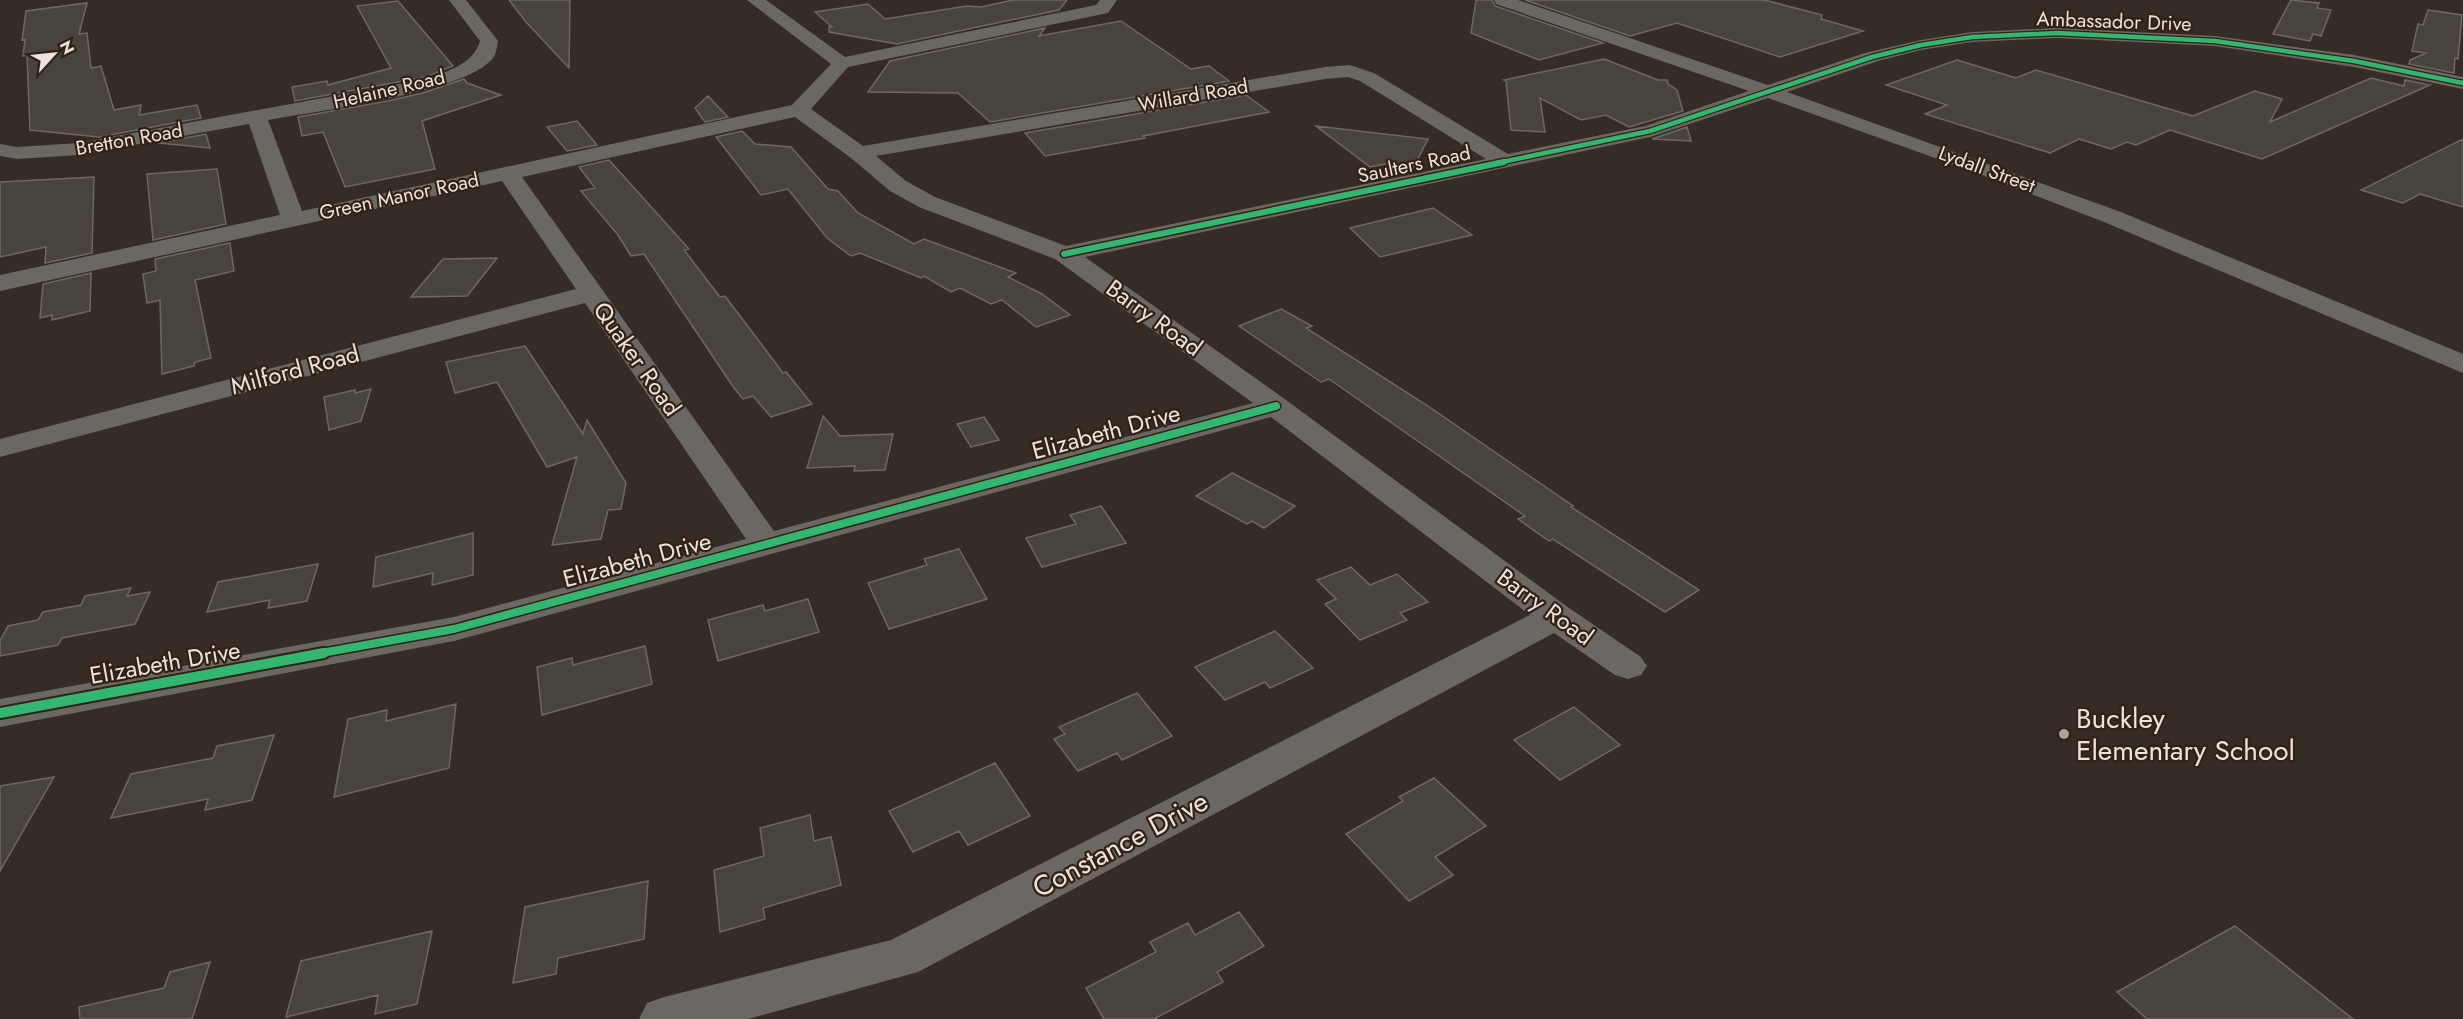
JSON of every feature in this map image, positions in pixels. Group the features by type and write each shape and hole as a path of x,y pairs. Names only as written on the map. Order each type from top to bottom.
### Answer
{"street":[{"name":"Helaine Road","path":"257,117 431,84 465,70 485,56 489,41 457,0"},
{"path":"754,0 842,63"},
{"path":"799,110 842,63 1102,9 1109,0"},
{"name":"Lydall Street","path":"1502,0 2064,198 2224,262 2463,364"},
{"name":"Ambassador Drive","path":"1767,92 1872,57 1921,45 1972,38 2041,33 2121,35 2226,43 2354,61 2463,84"},
{"name":"Willard Road","path":"859,153 1325,73 1350,71 1367,77 1506,162"},
{"name":"Saulters Road","path":"1064,254 1650,130 1767,92"},
{"name":"Barry Road","path":"799,110 859,153 898,186 927,202 1064,254 1276,406 1556,617 1628,666"},
{"name":"Green Manor Road","path":"0,283 799,110"},
{"name":"Bretton Road","path":"0,150 17,153 79,149 257,117"},
{"path":"257,117 294,218"},
{"name":"Quaker Road","path":"508,173 766,545"},
{"name":"Milford Road","path":"0,448 591,292"},
{"name":"Elizabeth Drive","path":"0,713 454,629 1276,406"},
{"name":"Constance Drive","path":"664,1019 901,958 1556,617"}],"building":[{"path":"509,0 570,0 569,68 526,22"},
{"path":"1013,0 1067,0 1059,10 897,44 829,32 829,27 832,27 815,12 868,4 885,19 967,6 981,7"},
{"path":"1476,0 1492,0 1495,6 1603,43 1539,60 1471,33"},
{"path":"1525,0 1764,0 1822,15 1821,19 1863,31 1780,57 1677,23 1630,36"},
{"path":"2291,0 2319,3 2317,8 2331,10 2321,36 2313,34 2310,41 2273,34"},
{"path":"398,1 453,66 425,77 295,101 292,87 327,81 328,85 391,68 357,6"},
{"path":"87,3 79,34 87,33 91,68 101,66 114,110 141,105 139,115 197,105 201,118 99,137 30,130 27,55 23,56 25,39 22,40 26,11"},
{"path":"2428,10 2462,15 2458,59 2455,58 2454,73 2409,64 2410,60 2426,53 2412,51 2418,24 2423,25"},
{"path":"1121,21 1191,69 1209,66 1229,81 990,122 958,93 868,92 890,61 1045,28 1039,36"},
{"path":"1604,59 1658,80 1667,80 1668,84 1677,90 1683,111 1629,127 1606,115 1581,120 1540,98 1545,132 1511,130 1506,81 1504,80"},
{"path":"1957,60 2016,78 2036,70 2193,116 2255,91 2282,99 2270,122 2371,78 2404,86 2405,80 2430,85 2262,159 2170,130 2136,145 2127,142 2111,149 2079,139 2050,153 1925,114 1947,105 1886,85"},
{"path":"464,79 467,83 501,95 422,121 435,169 345,187 323,132 302,136 298,117 423,93"},
{"path":"1246,95 1269,112 1045,156 1025,133"},
{"path":"708,96 728,117 705,122 695,108"},
{"path":"577,121 597,145 567,151 547,127"},
{"path":"1316,126 1428,139 1411,172 1406,173 1391,163 1370,167"},
{"path":"1687,127 1691,141 1652,139"},
{"path":"742,131 755,144 791,147 828,189 838,191 858,213 914,244 924,239 1016,273 1008,277 1042,294 1070,315 1036,327 1002,300 991,304 960,288 951,292 924,276 921,278 860,253 851,256 827,238 788,189 761,195 716,137"},
{"path":"206,134 210,148 158,143"},
{"path":"2463,139 2463,207 2420,194 2403,203 2361,190"},
{"path":"609,160 689,249 684,250 720,297 725,296 783,373 786,372 812,404 771,417 753,396 743,399 644,254 631,256 618,235 581,191 595,188 579,167"},
{"path":"217,169 226,224 153,240 147,174"},
{"path":"94,177 92,253 45,263 46,247 0,257 0,182"},
{"path":"1433,208 1472,235 1380,257 1350,228"},
{"path":"230,243 234,271 195,280 211,358 195,362 194,366 162,374 160,300 147,303 143,274 156,271 155,259"},
{"path":"497,258 467,296 411,297 443,259"},
{"path":"91,273 90,311 52,320 52,315 40,318 43,284"},
{"path":"1281,309 1312,326 1306,328 1428,406 1573,506 1571,507 1699,590 1665,612 1553,539 1549,541 1518,519 1525,516 1329,379 1321,382 1239,326"},
{"path":"525,346 583,434 587,420 626,483 621,509 608,510 601,539 552,545 577,457 547,467 497,382 455,393 446,362"},
{"path":"371,389 361,421 329,430 324,397"},
{"path":"823,416 840,436 893,434 885,470 854,471 855,466 807,468"},
{"path":"984,417 999,440 971,447 957,424"},
{"path":"1232,473 1295,506 1264,528 1252,521 1247,524 1196,496"},
{"path":"1101,506 1126,543 1042,567 1026,538 1076,524 1070,515"},
{"path":"473,533 473,575 432,585 433,573 373,587 376,557"},
{"path":"959,549 987,599 889,629 868,583 927,565 924,559"},
{"path":"318,564 307,601 268,608 270,600 207,612 218,582"},
{"path":"1351,567 1370,585 1397,574 1428,602 1400,613 1407,620 1360,640 1325,604 1336,599 1317,580"},
{"path":"131,588 127,596 150,592 135,624 62,638 58,645 0,656 0,641 8,626 38,620 43,612 81,605 85,596"},
{"path":"808,599 819,632 718,661 708,620 763,605 765,611"},
{"path":"1275,631 1313,668 1270,688 1265,682 1225,700 1195,667"},
{"path":"645,646 652,684 542,715 537,667 572,658 573,665"},
{"path":"1137,693 1172,736 1122,760 1117,753 1078,771 1054,739 1065,734 1059,727"},
{"path":"456,704 449,768 334,797 348,719 387,710 386,721"},
{"path":"1574,707 1620,745 1560,780 1514,740"},
{"path":"274,735 252,800 205,810 208,799 111,818 131,774 213,758 217,746"},
{"path":"995,763 1030,816 968,845 959,831 913,852 889,811"},
{"path":"54,777 0,871 0,786"},
{"path":"1434,778 1486,826 1435,857 1453,875 1409,901 1346,834 1403,801 1399,797"},
{"path":"810,815 814,841 831,837 841,885 763,908 765,919 720,932 714,870 764,856 760,828"},
{"path":"648,881 644,939 558,958 556,974 513,983 525,907"},
{"path":"1239,912 1264,946 1217,972 1223,982 1154,1019 1104,1019 1086,988 1156,952 1150,942 1188,923 1195,935"},
{"path":"2235,926 2353,1019 2147,1019 2117,992"},
{"path":"432,931 417,1004 375,1014 378,995 286,1017 301,961"},
{"path":"210,962 192,1019 80,1019 79,1007 164,988 170,972"}],"cycle path":[{"path":"1064,254 1650,131 1872,57 1921,45 1972,37 2057,33 2215,41 2354,61 2463,83"},
{"path":"0,713 454,629 1276,406"}],"place":[{"name":"Buckley Elementary School","path":"2064,734"}]}
